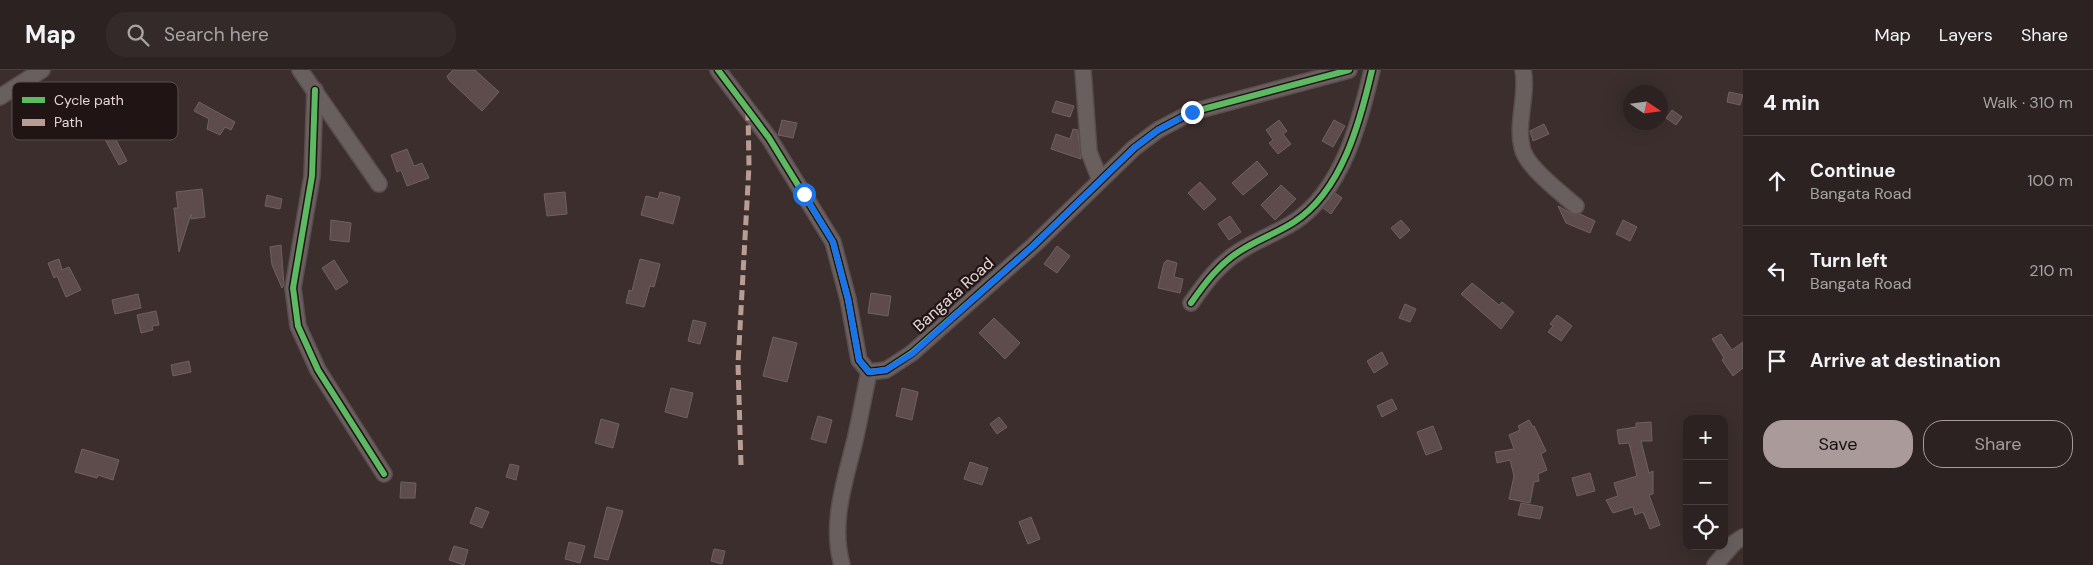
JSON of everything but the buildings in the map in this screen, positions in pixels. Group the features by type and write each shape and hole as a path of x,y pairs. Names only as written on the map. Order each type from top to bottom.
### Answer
{"street":[{"path":"23,82 42,70"},
{"path":"300,70 378,184"},
{"path":"718,70 769,138 833,242 848,299 859,360 869,372 840,499 837,525 838,552 842,565"},
{"path":"1083,70 1089,152 1091,162 1100,180"},
{"name":"Bangata Road","path":"869,372 886,370 912,354 1033,246 1134,148 1158,130 1192,112 1349,70"},
{"path":"1191,303 1217,269 1241,250 1295,221 1323,192 1349,150 1372,70"},
{"path":"1523,70 1525,82 1522,148 1528,162 1576,206"},
{"path":"0,97 12,89"},
{"path":"315,90 312,176 293,288 298,326 318,370 384,474"},
{"path":"1714,565 1734,543 1743,537"}],"marked path":[{"path":"741,465 738,364 749,166 748,111"}],"cycle path":[{"path":"718,70 769,138 833,242 848,299 859,360 869,372 886,370 912,353 1033,246 1134,148 1158,130 1192,112 1349,70"},
{"path":"1191,303 1207,281 1232,256 1294,222 1311,209 1325,192 1337,174 1355,133 1372,70"},
{"path":"315,90 312,176 293,288 298,326 318,370 384,474"}],"route":[{"path":"804,194 833,242 848,299 859,360 869,372 877,372 886,370 912,354 1033,246 1134,148 1158,130 1192,112"}]}
